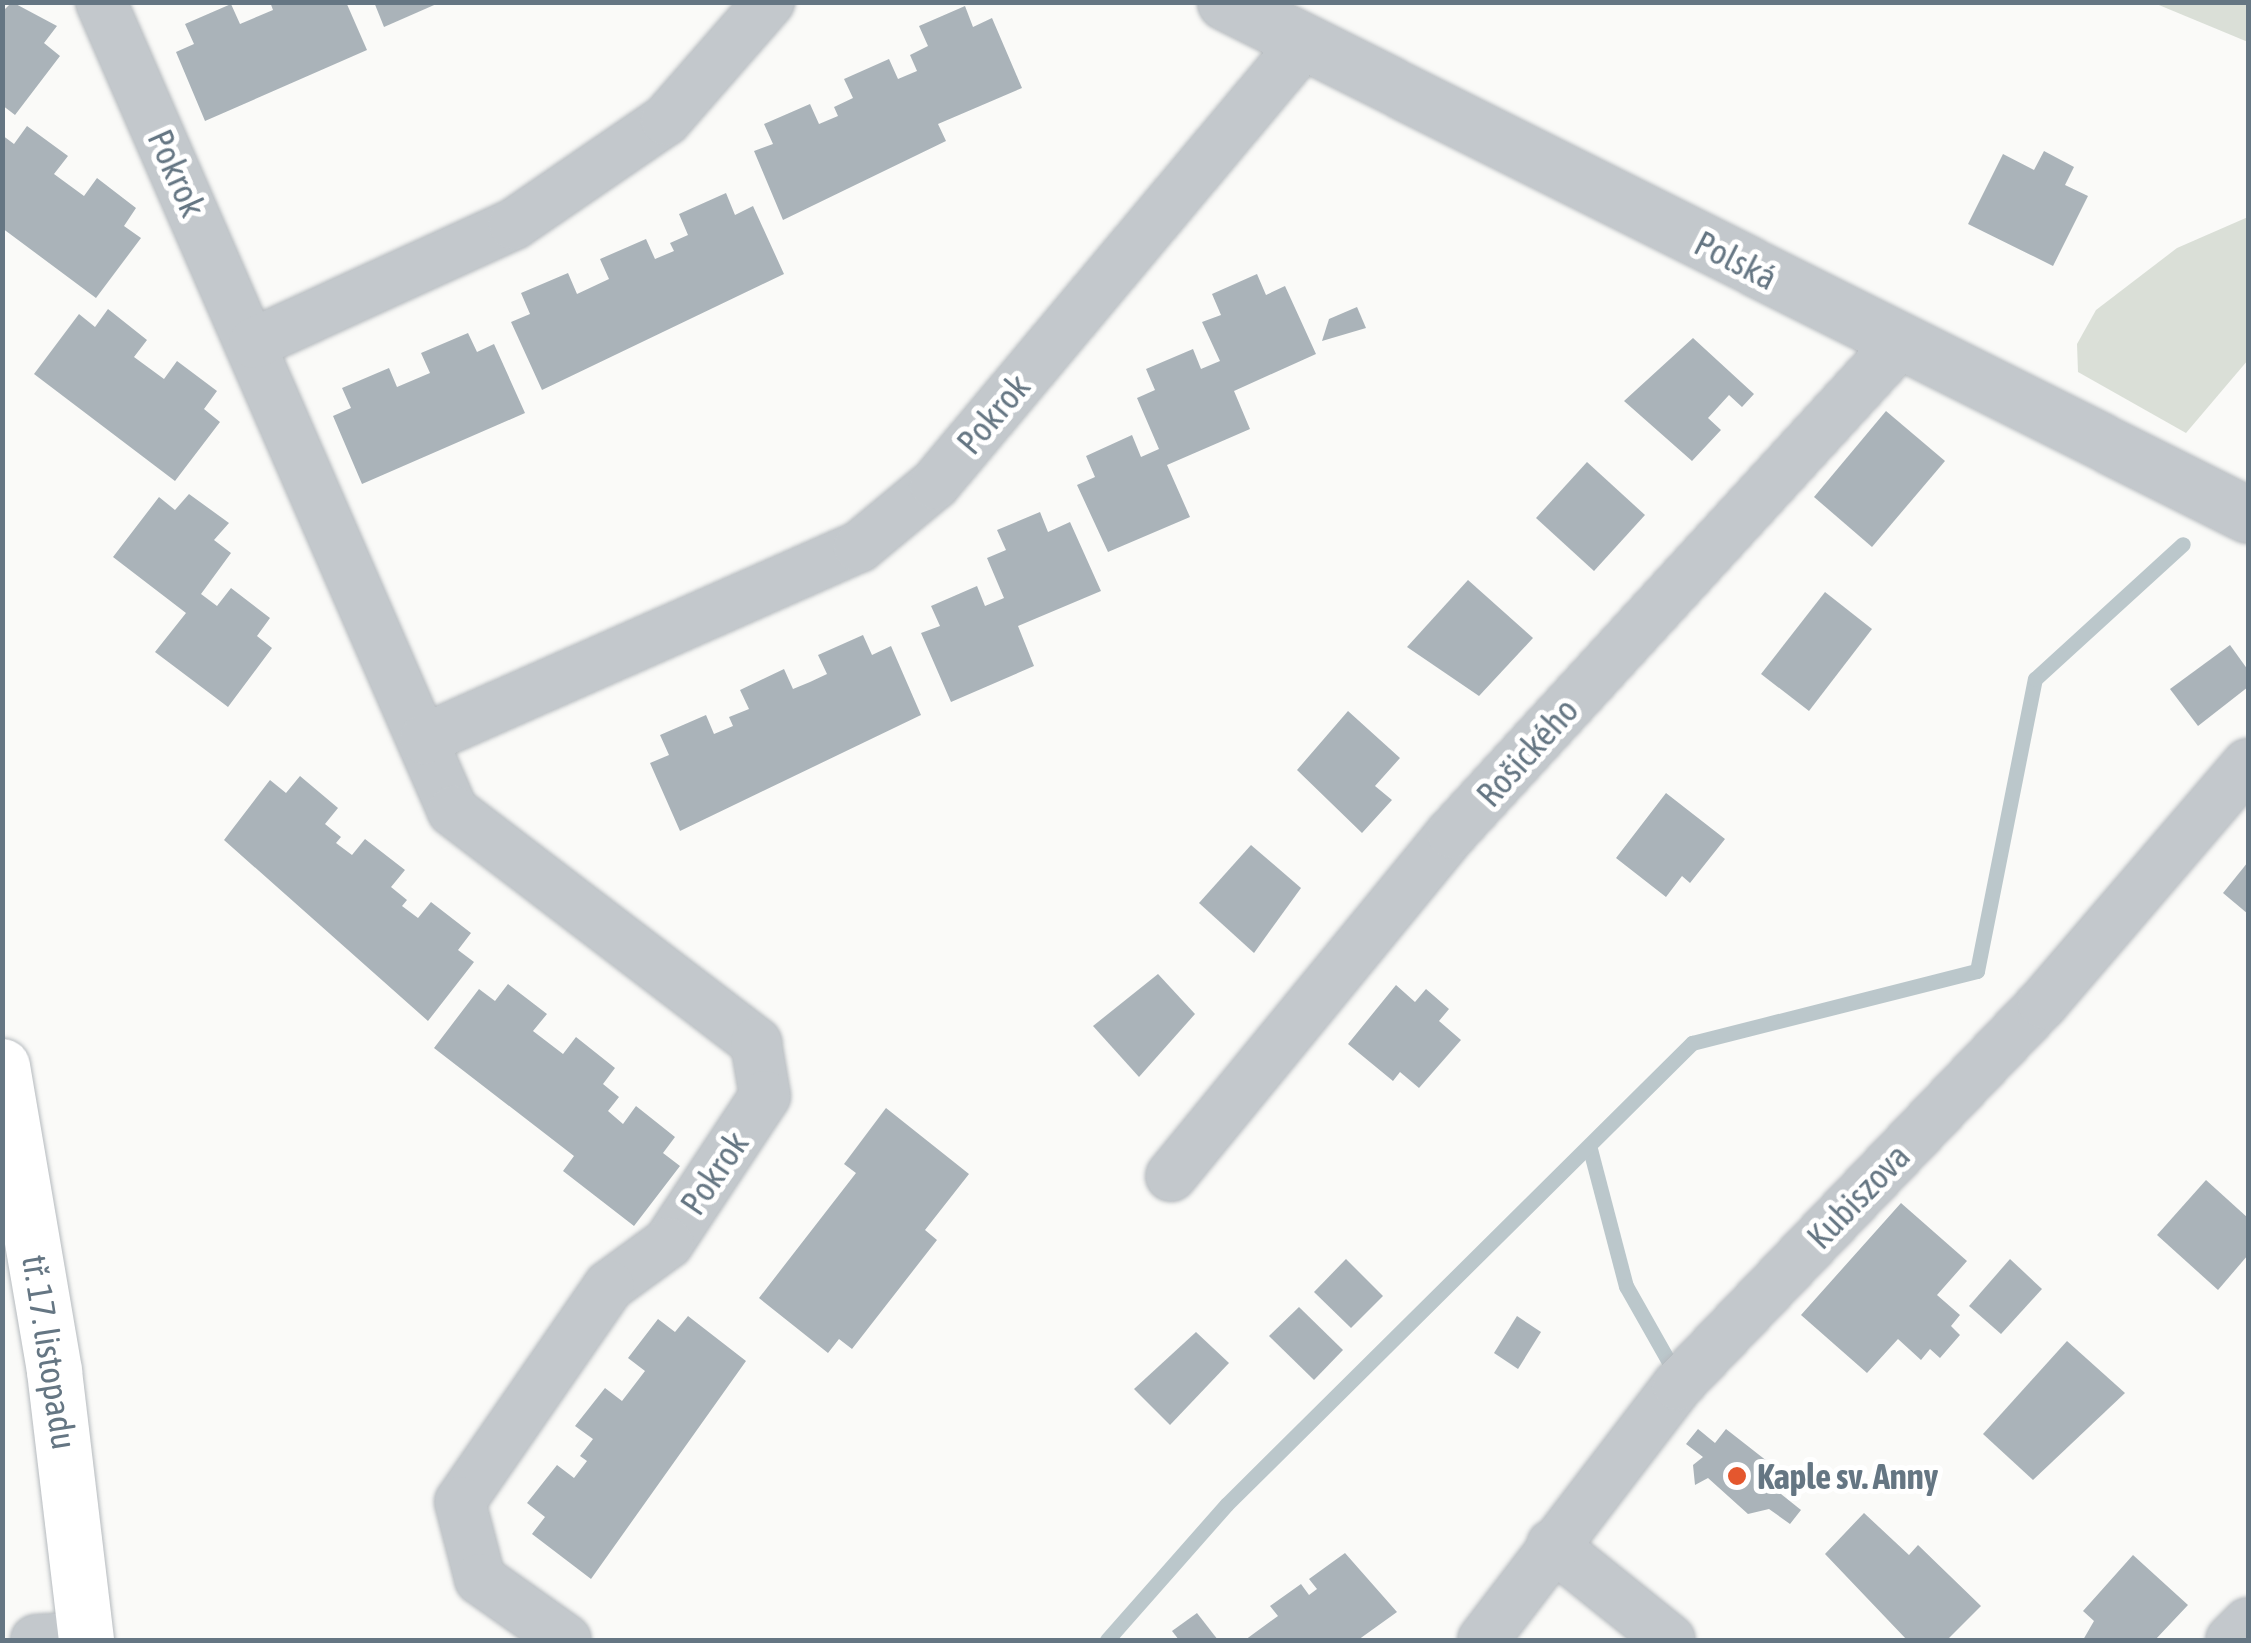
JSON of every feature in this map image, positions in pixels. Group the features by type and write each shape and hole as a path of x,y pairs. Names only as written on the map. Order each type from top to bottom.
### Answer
{"main road":[{"name":"tř. 17. listopadu","path":"2,1066 54,1371 60,1640"}],"street":[{"name":"Pokrok","path":"101,2 254,343 453,811 756,1043 765,1096 668,1243 609,1286 460,1502 480,1580 566,1640"},
{"path":"254,343 514,224 666,120 769,2"},
{"name":"Polská","path":"1224,2 2248,515"},
{"name":"Pokrok","path":"425,739 859,548 935,484 1304,43"},
{"name":"Rošického","path":"1171,1176 1452,834 1900,343"},
{"name":"Kubiszova","path":"1483,1640 1552,1545 1678,1386 2043,1004 2248,764"},
{"path":"1552,1545 1670,1640"},
{"path":"2231,1640 2248,1623"},
{"path":"2,1639 60,1640"}],"shaded area":[{"path":"2154,3 2248,3 2248,42"},
{"path":"2248,217 2248,360 2186,433 2078,372 2077,344 2096,310 2177,248"}],"building":[{"path":"12,2 57,26 44,43 60,56 15,115 2,105 2,12"},
{"path":"270,2 346,2 367,50 205,121 176,52 194,44 185,24 231,4 240,24 273,10"},
{"path":"374,2 441,2 384,27"},
{"path":"965,6 973,27 992,18 1022,88 938,124 946,141 783,220 754,151 773,144 764,124 810,104 819,124 838,116 834,107 853,98 844,79 889,59 898,79 917,71 910,55 928,46 919,26"},
{"path":"27,126 68,156 54,174 84,196 97,178 136,208 124,226 141,238 96,298 2,228 2,135 14,144"},
{"path":"2044,151 2074,167 2065,185 2088,196 2053,266 1968,224 2003,154 2034,170"},
{"path":"726,193 735,215 753,206 784,274 542,390 511,322 530,314 521,293 568,273 577,294 609,279 600,259 646,239 655,259 674,251 670,243 688,235 679,214"},
{"path":"1257,274 1266,295 1285,286 1316,354 1234,391 1250,429 1167,465 1190,517 1108,552 1077,485 1095,477 1086,456 1132,435 1141,457 1159,449 1137,398 1155,390 1146,369 1193,349 1201,369 1220,361 1202,322 1221,315 1212,294"},
{"path":"1357,307 1366,328 1322,341 1329,319"},
{"path":"108,309 147,340 134,357 164,379 177,361 217,391 204,409 220,422 175,481 34,374 79,314 95,327"},
{"path":"468,333 477,352 494,344 525,413 362,484 333,416 351,408 342,388 389,368 397,387 430,373 421,353"},
{"path":"1693,338 1754,394 1742,407 1729,395 1708,418 1721,430 1692,461 1624,401"},
{"path":"1886,411 1945,461 1872,547 1814,497"},
{"path":"1587,462 1645,515 1594,571 1536,518"},
{"path":"189,494 229,523 214,540 231,553 201,594 217,606 231,588 270,618 257,636 272,648 228,707 155,652 186,613 113,557 159,497 175,510"},
{"path":"1040,512 1048,532 1070,522 1101,591 1018,626 1034,666 951,702 921,633 940,626 931,606 977,586 985,606 1004,598 987,558 1006,550 997,530"},
{"path":"1468,580 1533,638 1479,696 1407,647"},
{"path":"1825,592 1872,629 1809,711 1761,674"},
{"path":"863,635 872,655 891,646 921,715 680,831 650,763 669,755 660,735 706,715 714,734 733,726 729,717 749,709 740,690 784,669 793,689 810,682 827,674 818,655"},
{"path":"2230,645 2248,670 2248,687 2198,726 2170,689"},
{"path":"1348,711 1400,758 1375,786 1392,800 1362,833 1297,770"},
{"path":"300,776 338,808 325,824 341,837 336,843 352,855 365,839 405,870 391,887 407,900 402,906 418,918 431,902 471,933 458,950 474,962 428,1021 224,840 270,780 286,793"},
{"path":"1666,793 1725,839 1690,883 1682,876 1666,897 1616,858"},
{"path":"1251,845 1301,888 1254,953 1199,903"},
{"path":"2248,862 2248,914 2223,893"},
{"path":"1158,974 1195,1014 1139,1077 1093,1026"},
{"path":"508,984 547,1014 533,1031 563,1054 576,1037 615,1068 603,1084 619,1097 608,1111 623,1124 636,1106 675,1137 663,1153 680,1166 634,1226 563,1171 574,1156 434,1048 479,989 495,1001"},
{"path":"1396,985 1415,1002 1426,989 1449,1009 1439,1021 1461,1040 1419,1088 1400,1072 1393,1081 1348,1044"},
{"path":"886,1108 969,1174 925,1230 937,1240 852,1349 839,1339 828,1353 759,1298 856,1173 844,1164"},
{"path":"2206,1180 2248,1218 2248,1255 2218,1290 2157,1235"},
{"path":"1901,1203 1967,1261 1937,1295 1960,1315 1951,1326 1960,1335 1940,1358 1930,1349 1921,1360 1898,1339 1867,1373 1801,1315"},
{"path":"1346,1259 1383,1296 1351,1328 1314,1292"},
{"path":"2010,1259 2042,1289 2001,1334 1969,1306"},
{"path":"1299,1307 1343,1350 1314,1380 1269,1336"},
{"path":"688,1316 746,1361 591,1579 532,1534 545,1517 527,1503 557,1465 574,1478 587,1461 580,1456 593,1439 575,1426 605,1388 622,1401 645,1371 628,1358 658,1319 675,1332"},
{"path":"1517,1316 1541,1332 1518,1369 1494,1353"},
{"path":"1196,1332 1229,1363 1170,1425 1134,1389"},
{"path":"2067,1341 2125,1393 2033,1480 1983,1434"},
{"name":"Kaple sv. Anny","path":"1698,1429 1715,1443 1726,1429 1781,1472 1781,1494 1801,1510 1790,1524 1769,1509 1748,1514 1708,1478 1695,1485 1693,1465 1703,1457 1686,1444"},
{"path":"1864,1513 1909,1555 1918,1545 1981,1606 1947,1640 1907,1640 1825,1554"},
{"path":"1345,1553 1397,1612 1358,1640 1245,1640 1278,1616 1270,1606 1301,1584 1309,1595 1317,1589 1309,1579"},
{"path":"2133,1555 2188,1605 2155,1640 2083,1640 2094,1621 2083,1611"},
{"path":"1197,1613 1218,1640 1179,1640 1172,1631"}],"waterway":[{"path":"1107,1640 1227,1504 1692,1043 1977,971 2035,679 2183,544"},
{"path":"1590,1149 1626,1286 1677,1376"}],"place":[{"name":"Kaple sv. Anny","path":"1737,1476"}]}
